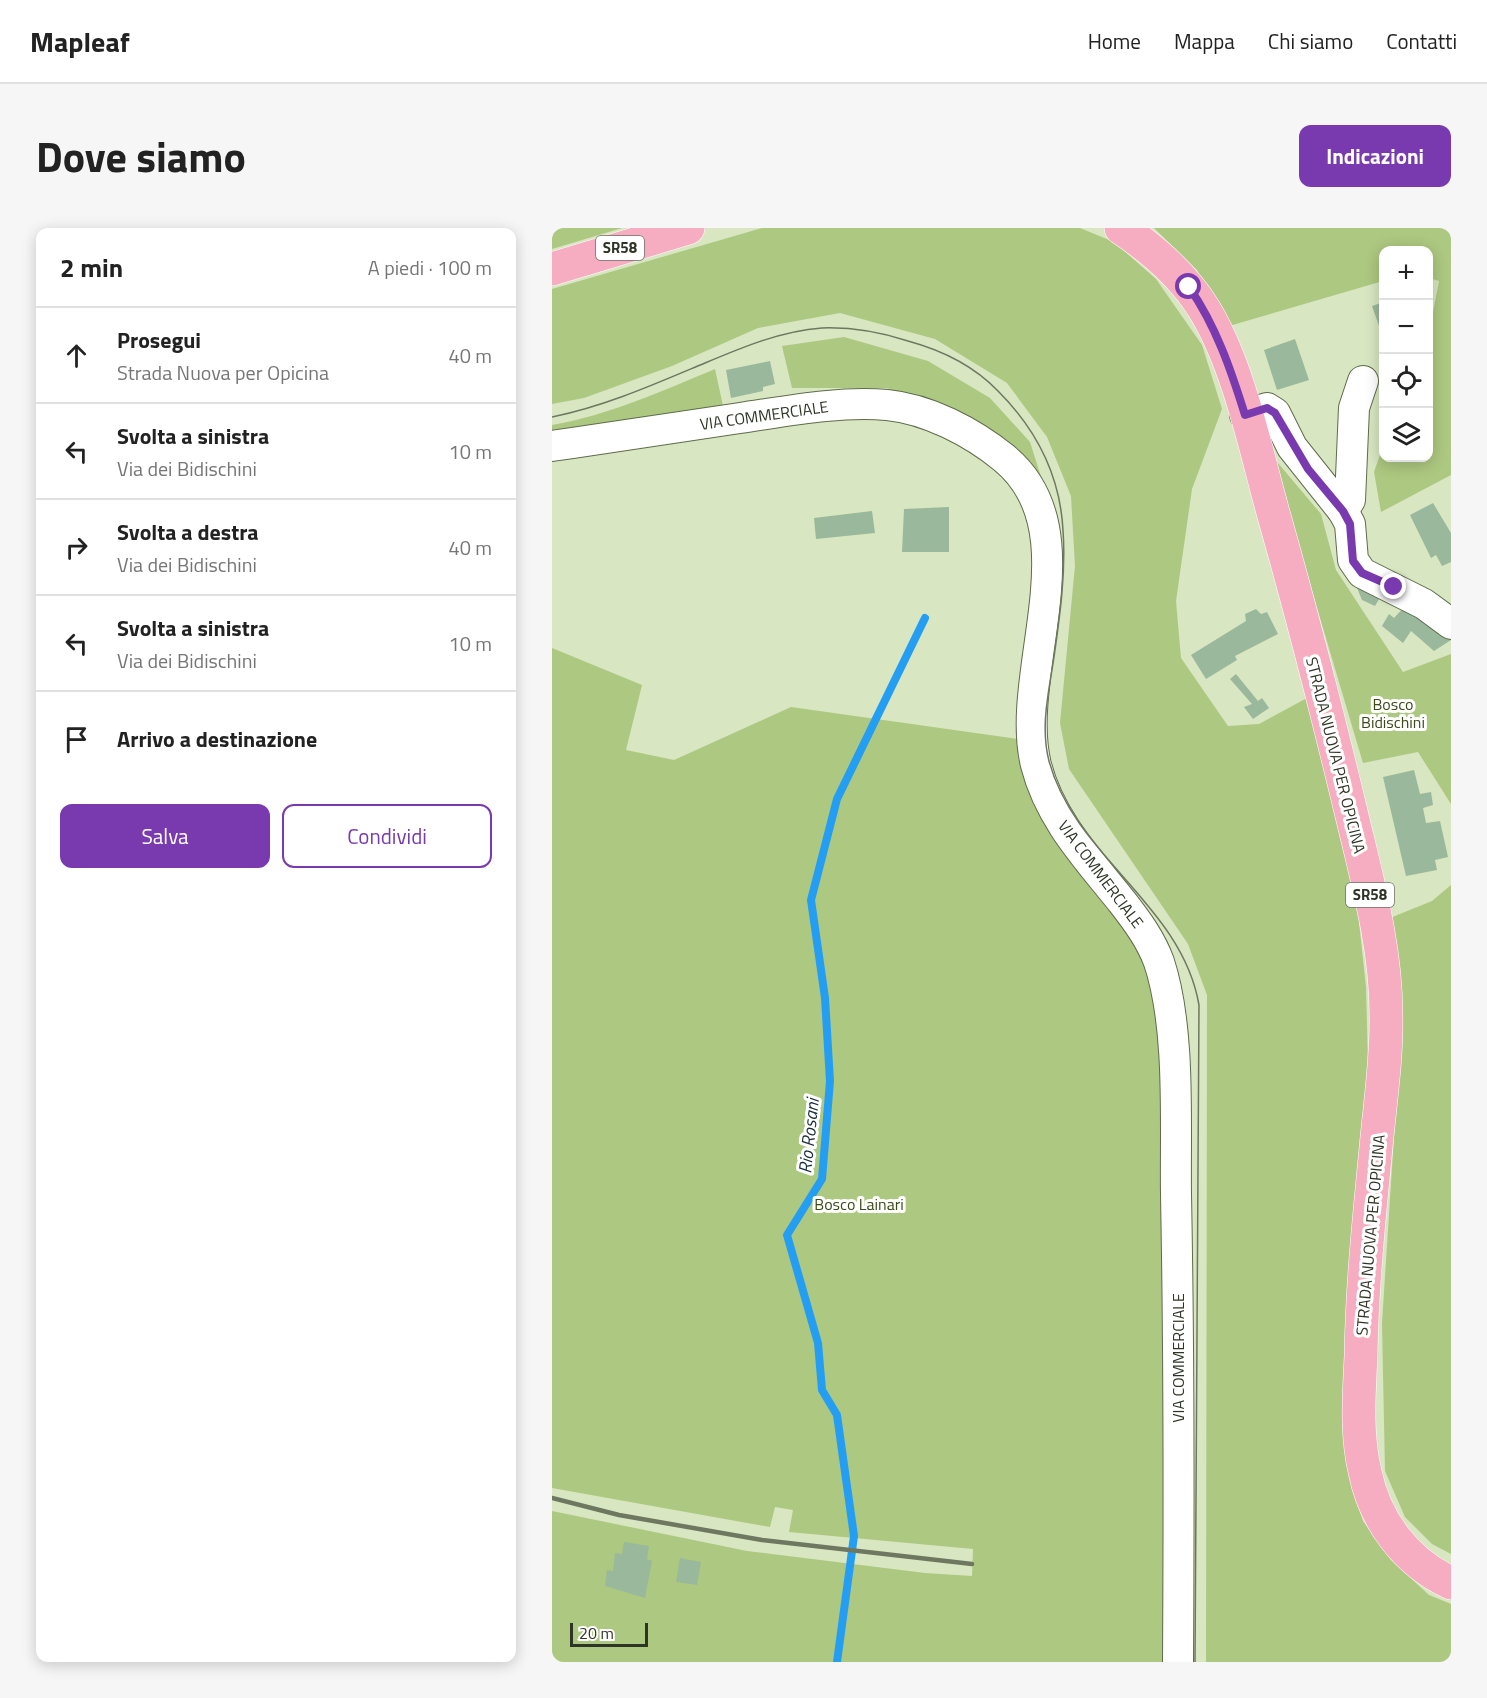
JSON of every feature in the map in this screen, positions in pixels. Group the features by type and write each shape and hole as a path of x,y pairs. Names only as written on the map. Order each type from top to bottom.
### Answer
{"main road":[{"name":"SR58","path":"552,269 688,228"},
{"name":"STRADA NUOVA PER OPICINA","path":"1121,228 1168,264 1205,311 1233,376 1323,697 1365,872 1383,962 1386,1010 1386,1056 1361,1326 1359,1421 1362,1459 1374,1504 1387,1528 1404,1550 1423,1568 1451,1583"}],"street":[{"path":"1343,511 1350,500 1354,408 1363,381"},
{"name":"VIA COMMERCIALE","path":"552,446 819,406 888,405 928,415 969,434 1007,460 1028,485 1044,531 1047,561 1032,734 1036,764 1048,799 1063,827 1143,929 1153,950 1166,993 1172,1037 1178,1298 1178,1662"},
{"path":"1245,415 1267,408 1275,413 1298,454 1343,511 1350,524 1353,561 1362,573 1424,604 1451,624"}],"green space":[{"path":"552,228 622,228 552,249"},
{"path":"762,228 1080,228 1114,242 1156,279 1202,345 1222,409 1192,489 1176,601 1181,658 1228,726 1259,724 1307,698 1357,904 1366,987 1368,1065 1349,1476 1363,1521 1391,1560 1429,1595 1451,1604 1451,1662 1206,1662 1207,995 1188,944 1069,769 1060,723 1075,566 1071,496 1047,437 1007,383 935,339 840,313 758,328 672,366 584,398 552,404 552,289"},
{"path":"1154,228 1451,228 1451,475 1381,512 1374,472 1379,458 1379,462 1433,462 1433,312 1439,281 1433,279 1433,246 1379,246 1379,282 1229,326 1197,270"},
{"path":"844,337 928,361 990,398 1030,442 1049,502 1024,458 969,420 887,388 792,388 782,346"},
{"path":"715,369 723,406 552,430 552,425 615,409"},
{"name":"Bosco Bidischini","path":"1272,456 1321,514 1336,570 1403,672 1451,654 1451,804 1418,752 1363,763"},
{"name":"Bosco Lainari","path":"552,648 642,685 626,750 674,760 791,707 1026,740 1149,973 1160,1035 1166,1188 1170,1662 552,1662 552,1511 747,1551 925,1573 972,1576 973,1549 789,1532 793,1510 775,1507 770,1527 552,1488"},
{"path":"1451,885 1451,1554 1432,1544 1405,1517 1385,1471 1382,1323 1402,1013 1390,918 1432,901"}],"building":[{"path":"1379,304 1379,326 1372,306"},
{"path":"1295,339 1309,380 1277,390 1264,350"},
{"path":"770,361 775,384 763,387 763,391 731,398 726,370"},
{"path":"1433,503 1451,533 1451,562 1442,566 1436,555 1431,558 1410,515"},
{"path":"949,507 949,552 902,552 904,509"},
{"path":"872,511 875,533 816,539 814,518"},
{"path":"1355,583 1385,589 1375,606 1362,600"},
{"path":"1408,603 1451,635 1451,640 1434,651 1411,631 1403,643 1382,626 1389,614 1394,618"},
{"path":"1256,609 1261,614 1267,612 1278,634 1235,656 1237,660 1206,679 1191,655 1246,621 1245,614"},
{"path":"1236,674 1258,701 1262,698 1269,708 1253,719 1244,707 1252,704 1230,679"},
{"path":"1414,770 1420,794 1431,792 1433,805 1423,808 1426,823 1440,821 1448,857 1435,860 1437,870 1406,876 1383,777"},
{"path":"624,1542 649,1546 647,1559 652,1561 645,1598 605,1586 607,1570 613,1571 615,1553 622,1554"},
{"path":"680,1558 701,1562 697,1585 676,1582"}],"waterway":[{"name":"Rio Rosani","path":"837,1662 854,1536 837,1415 822,1390 818,1343 787,1235 822,1179 830,1081 825,998 811,900 837,799 925,618"}],"tram line":[{"path":"552,417 611,401 777,336 822,328 844,328 876,333 920,345 945,354 968,367 989,382 1012,406 1044,454 1057,490 1064,546 1060,609 1045,722 1049,761 1062,795 1081,826 1151,909 1172,938 1189,970 1199,1005 1195,1662"}],"railway":[{"path":"552,1498 619,1515 762,1540 972,1564"}],"route":[{"path":"1189,287 1205,311 1218,340 1233,376 1245,415 1267,408 1275,413 1292,447 1322,483 1350,524 1353,561 1362,573 1394,587"}]}
